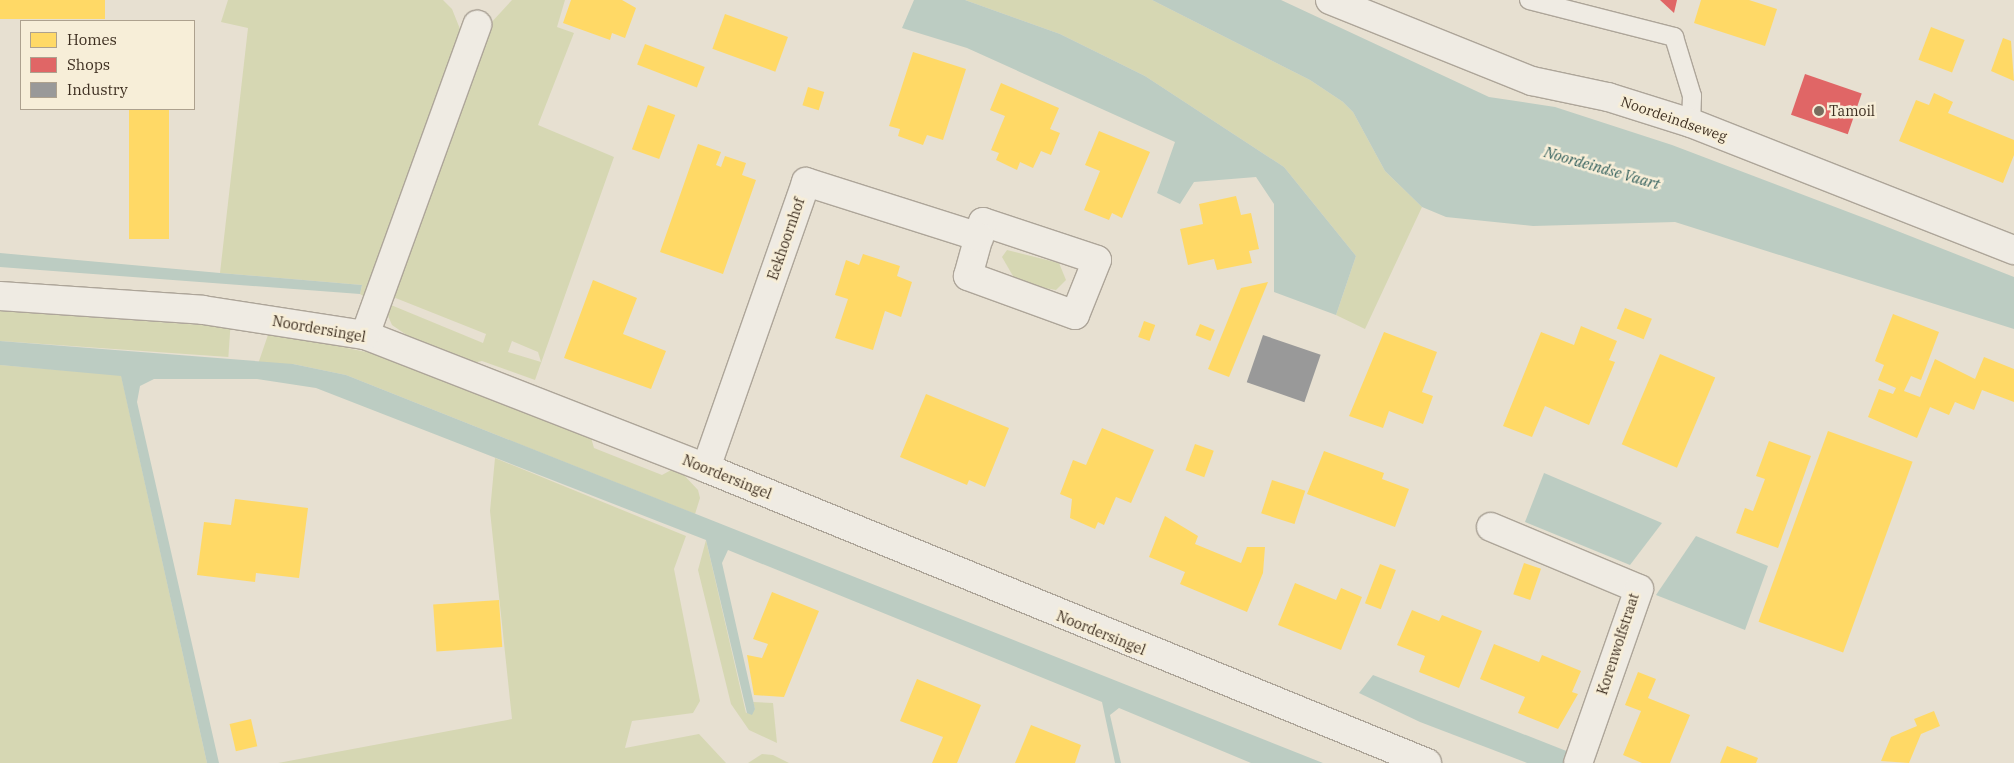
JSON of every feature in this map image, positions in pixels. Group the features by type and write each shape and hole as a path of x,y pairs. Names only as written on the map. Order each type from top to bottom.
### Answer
{"street":[{"name":"Noordeindseweg","path":"1330,0 1532,81 1608,97 1691,123 2014,250"},
{"path":"365,335 477,25"},
{"name":"Eekhoornhof","path":"706,468 806,182 979,237"},
{"path":"984,222 1097,260 1075,315 968,276 979,237 984,222"},
{"name":"Noordersingel","path":"0,296 203,310 365,335 706,468 1044,610 1427,763"},
{"name":"Korenwolfstraat","path":"1491,527 1638,589 1578,763"}],"lane":[{"path":"1528,0 1674,37 1692,96 1691,123"}],"green space":[{"path":"228,0 443,0 452,9 460,29 461,48 365,297 360,294 362,285 220,273 248,28 221,22"},
{"path":"512,0 565,0 557,27 574,33 538,125 614,157 535,380 482,361 472,363 408,336 392,325 385,309 489,25","holes":["393,297 486,334 483,343 391,305","512,341 538,352 541,362 508,352"]},
{"path":"965,0 1152,0 1310,80 1343,102 1353,112 1385,171 1422,207 1365,329 1336,315 1356,256 1284,167 1145,76 1060,34"},
{"path":"1007,250 1059,263 1066,280 1056,290 1017,283 1002,257"},
{"path":"0,311 230,327 228,357 0,341"},
{"path":"269,332 371,353 590,434 594,448 662,475 673,469 681,472 698,490 700,498 695,514 346,375 293,364 258,364"},
{"path":"0,365 121,375 207,763 0,763"},
{"path":"495,458 686,536 674,569 700,701 693,713 632,721 625,748 699,734 726,763 278,763 512,719 490,511"},
{"path":"706,540 746,713 755,709 753,702 773,703 777,743 749,730 731,704 698,570"},
{"path":"762,754 773,755 789,763 748,763"}],"water":[{"path":"914,0 965,0 1060,34 1145,76 1284,167 1356,256 1336,315 1274,292 1274,204 1256,177 1194,182 1180,204 1157,193 1175,142 967,48 902,28"},
{"name":"Noordeindse Vaart","path":"1152,0 1281,0 1489,97 1555,107 1672,145 1872,221 2014,277 2014,329 1675,222 1533,226 1446,217 1422,207 1385,171 1353,112 1343,102 1310,80"},
{"path":"0,253 362,285 360,294 0,267"},
{"path":"0,341 293,364 346,375 1323,763 1251,763 1119,708 1110,715 1121,763 1115,763 1102,702 728,550 722,563 755,709 752,715 747,713 706,540 316,388 257,379 154,379 140,386 137,402 219,763 207,763 121,376 0,365"},
{"path":"1544,473 1662,523 1630,565 1525,522"},
{"path":"1696,536 1768,566 1745,630 1656,595"},
{"path":"1373,675 1574,754 1570,763 1527,763 1420,722 1359,693"}],"building: Homes":[{"path":"0,0 105,0 105,19 0,19"},
{"path":"571,0 622,0 636,8 625,38 612,33 610,40 563,23"},
{"path":"1701,0 1749,0 1777,9 1765,46 1694,23"},
{"path":"725,14 788,37 775,72 712,49"},
{"path":"1931,27 1965,40 1952,73 1918,60"},
{"path":"2003,38 2011,41 2014,81 1991,71"},
{"path":"645,44 705,67 697,87 637,65"},
{"path":"913,52 966,69 943,140 927,135 923,145 898,136 900,129 889,126"},
{"path":"1001,83 1059,108 1050,129 1060,133 1051,155 1041,151 1033,168 1020,162 1017,170 996,160 999,153 991,150 1005,116 990,110"},
{"path":"808,87 824,92 819,110 802,105"},
{"path":"1934,93 1953,102 1948,113 2014,140 2014,155 2003,183 1899,141 1916,100 1929,105"},
{"path":"648,105 675,115 659,159 632,149"},
{"path":"129,110 169,110 169,239 129,239"},
{"path":"1099,131 1150,152 1122,218 1112,213 1109,220 1084,210 1100,171 1085,165"},
{"path":"698,144 721,152 716,165 721,167 725,156 746,163 742,175 756,180 723,274 660,252"},
{"path":"1236,196 1241,215 1251,213 1259,249 1249,251 1252,263 1217,270 1214,259 1188,265 1180,229 1203,224 1199,204"},
{"path":"863,254 900,266 897,276 912,282 901,317 885,311 873,350 835,338 848,299 835,295 846,260 859,265"},
{"path":"593,280 637,298 623,334 666,351 651,389 564,358"},
{"path":"1268,282 1229,377 1208,369 1241,288"},
{"path":"1625,308 1652,319 1644,339 1617,328"},
{"path":"1893,314 1939,332 1921,380 1911,376 1904,391 1920,397 1935,359 1975,379 1984,357 2014,369 2014,402 1982,390 1974,410 1955,402 1949,415 1930,407 1917,438 1868,417 1879,389 1893,394 1896,388 1878,380 1884,365 1875,361"},
{"path":"1144,321 1155,325 1149,341 1138,337"},
{"path":"1200,324 1215,330 1210,341 1196,335"},
{"path":"1581,326 1617,341 1609,360 1615,362 1589,425 1545,406 1532,437 1503,426 1541,332 1574,345"},
{"path":"1384,332 1437,352 1422,392 1433,396 1423,424 1389,411 1383,428 1349,416"},
{"path":"1660,354 1715,377 1677,468 1622,444"},
{"path":"926,394 1009,428 985,487 969,480 967,485 900,457"},
{"path":"1102,428 1154,450 1131,503 1116,497 1104,525 1098,522 1095,529 1070,518 1072,499 1060,494 1073,460 1086,465"},
{"path":"1828,431 1913,462 1843,653 1759,622"},
{"path":"1769,441 1811,456 1778,548 1736,533 1745,508 1753,511 1765,479 1756,476"},
{"path":"1195,444 1214,451 1204,477 1185,470"},
{"path":"1324,451 1384,473 1382,479 1409,489 1395,527 1307,494"},
{"path":"1272,480 1305,491 1294,524 1261,513"},
{"path":"235,499 308,508 299,578 256,573 255,582 197,575 204,522 231,525"},
{"path":"1165,516 1198,536 1195,544 1241,563 1247,547 1265,547 1263,573 1247,612 1180,584 1185,572 1149,557"},
{"path":"1524,563 1541,569 1530,600 1513,594"},
{"path":"1380,564 1396,570 1381,609 1365,603"},
{"path":"1295,583 1336,600 1341,588 1362,597 1341,650 1278,625"},
{"path":"772,592 819,611 784,697 754,695 747,655 762,658 768,644 753,639"},
{"path":"499,600 502,647 436,651 433,605"},
{"path":"1412,610 1439,621 1442,615 1482,631 1459,688 1419,672 1425,656 1397,645"},
{"path":"1494,644 1539,662 1542,655 1581,671 1572,692 1578,694 1558,729 1518,713 1525,697 1480,679"},
{"path":"1638,672 1656,679 1648,698 1690,715 1670,763 1642,763 1623,755 1641,711 1625,705"},
{"path":"917,679 981,705 957,763 932,763 943,737 900,721"},
{"path":"1934,711 1940,726 1921,734 1909,763 1881,761 1891,737 1917,726 1914,719"},
{"path":"251,719 257,746 236,751 230,724"},
{"path":"1031,725 1081,745 1075,763 1015,763"},
{"path":"1727,746 1758,758 1756,763 1720,763"}],"building: Shops":[{"path":"1660,0 1677,0 1674,13"},
{"path":"1805,74 1862,94 1848,134 1791,115"}],"building: Industry":[{"path":"1263,335 1321,355 1304,402 1247,382"}],"place":[{"name":"Tamoil","path":"1819,111"}]}
